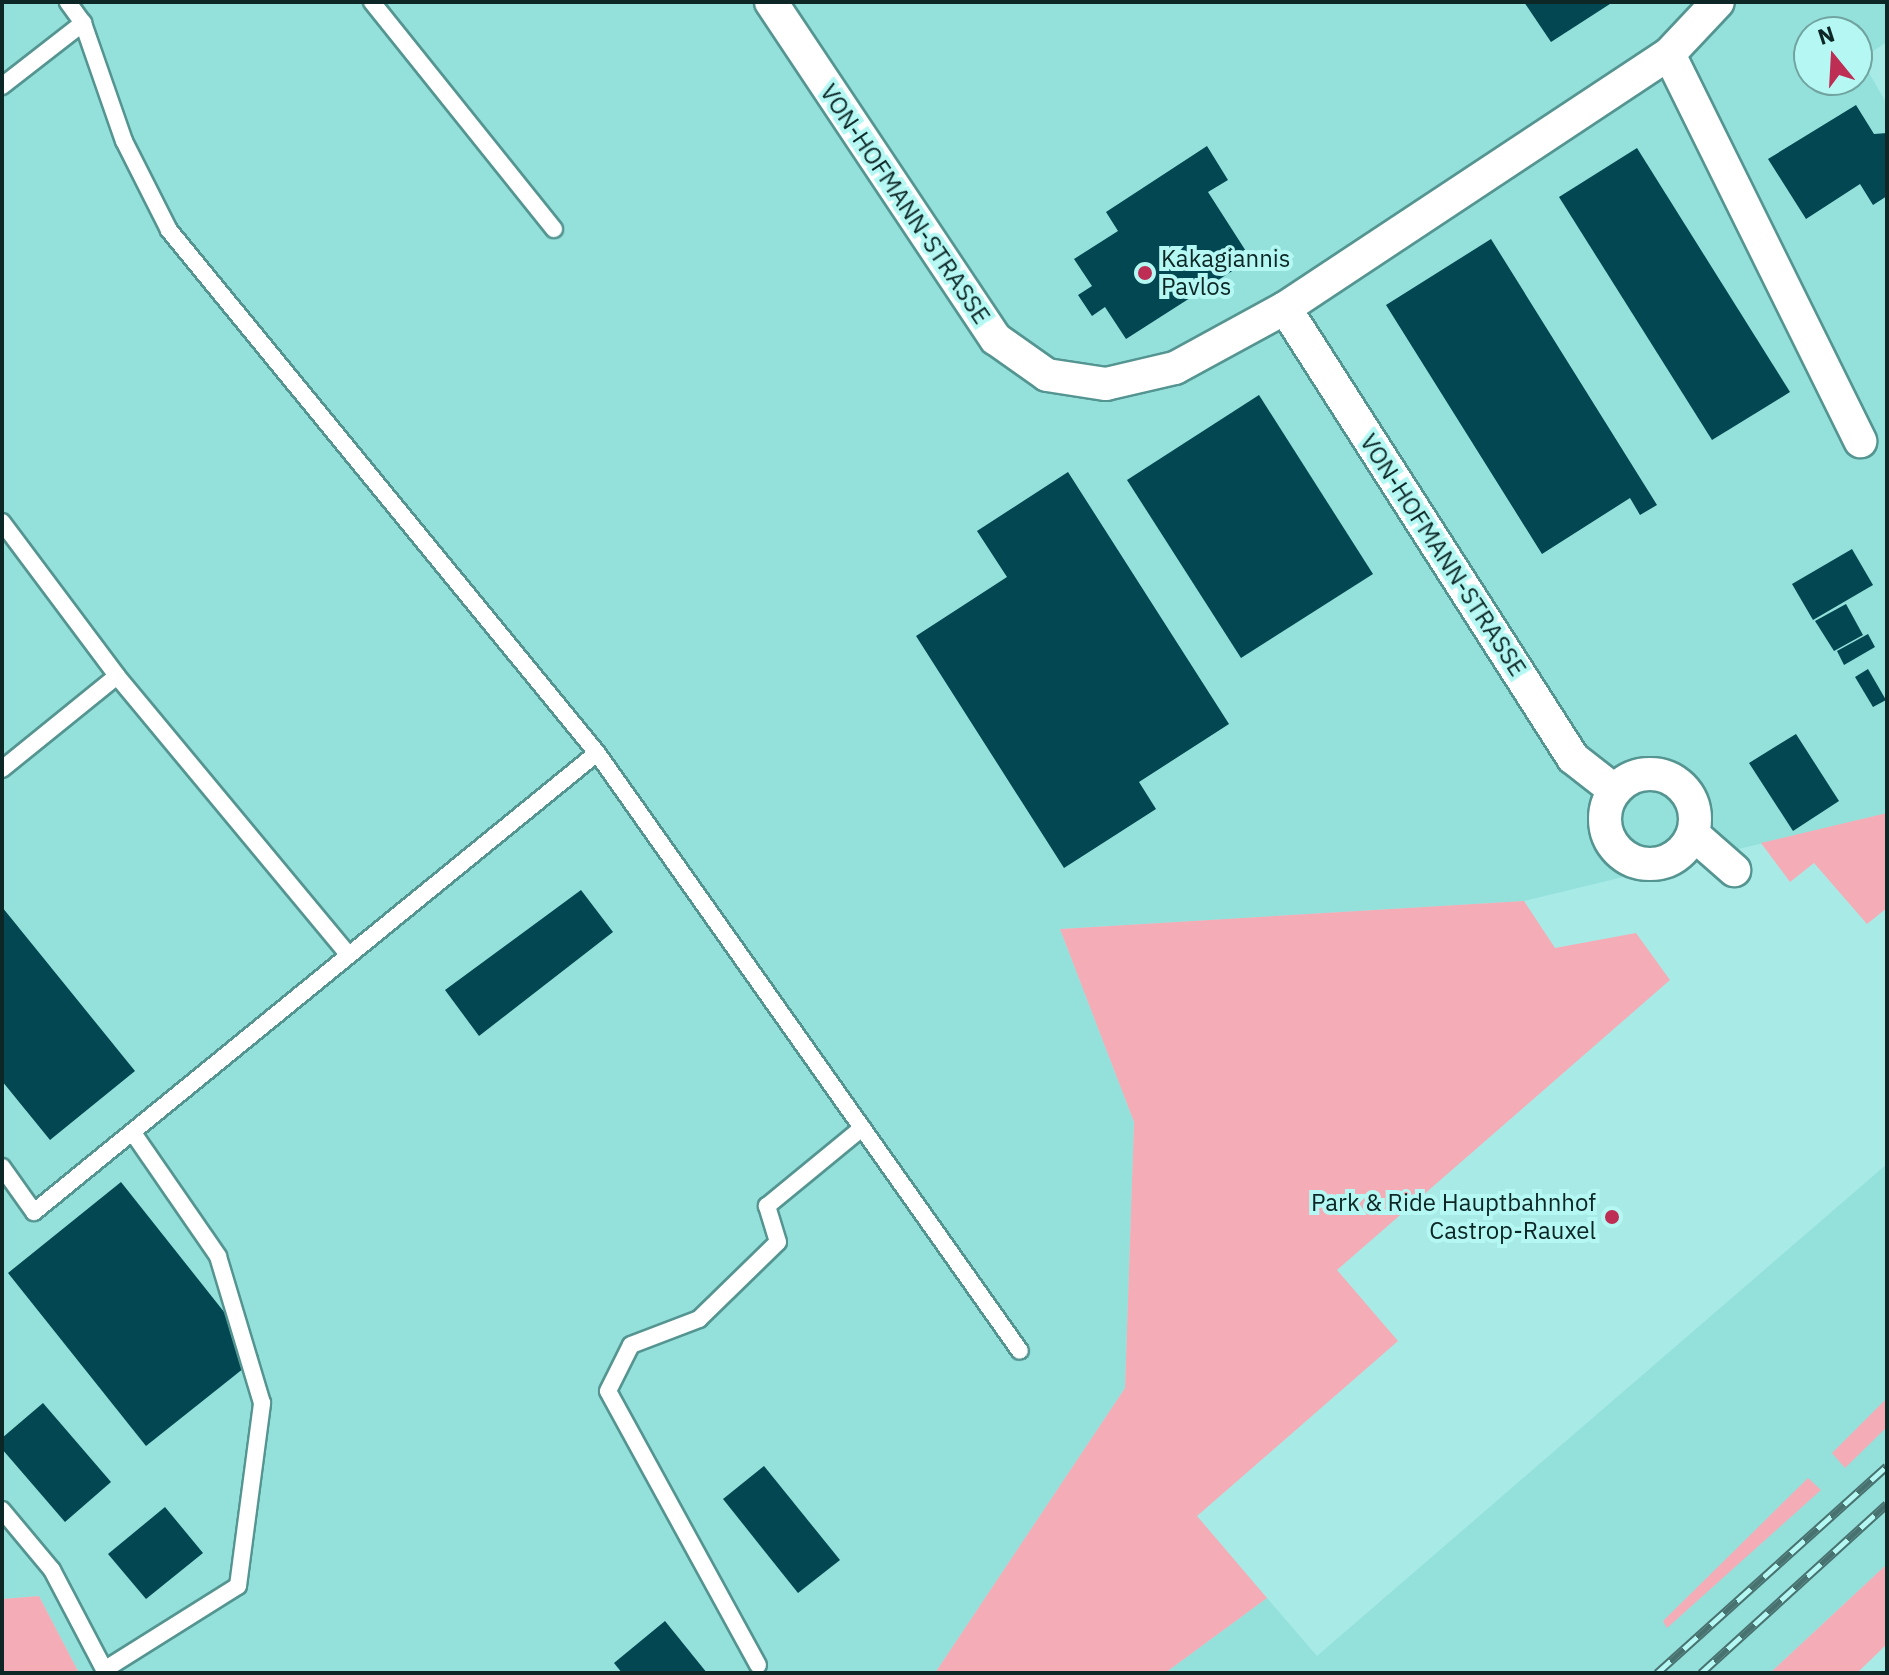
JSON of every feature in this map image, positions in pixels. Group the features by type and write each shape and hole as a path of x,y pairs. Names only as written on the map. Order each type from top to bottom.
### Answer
{"street":[{"name":"VON-HOFMANN-STRASSE","path":"771,2 979,316 1047,375 1143,380 1285,308 1669,54 1718,2"},
{"path":"1669,54 1860,441"},
{"name":"VON-HOFMANN-STRASSE","path":"1285,308 1573,758 1614,790"},
{"path":"1641,774 1672,779 1693,803 1693,834 1675,857 1633,862 1605,830 1614,790 1641,774"},
{"path":"1693,834 1715,846 1734,870"}],"lane":[{"path":"68,2 83,23 124,141 169,230 597,753 1020,1351"},
{"path":"372,2 554,229"},
{"path":"2,86 83,23"},
{"path":"2,522 117,676 348,954"},
{"path":"2,769 117,676"},
{"path":"2,1167 34,1212 597,753"},
{"path":"758,1665 608,1391 631,1345 699,1319 778,1242 767,1206 862,1128"},
{"path":"2,1510 52,1570 105,1671 238,1586 262,1403 218,1256 133,1133"}],"shaded area":[{"path":"2,2 1887,2 1887,42 1873,51 1873,16 1793,16 1793,96 1873,96 1873,80 1887,104 1887,813 1524,901 1060,929 1134,1122 1125,1388 935,1673 79,1673 39,1596 2,1599"},
{"path":"1887,813 1887,908 1867,924 1814,863 1790,882 1761,843"},
{"path":"1524,901 1555,948 1636,933 1670,980 1337,1270 1398,1341 1197,1516 1267,1598 1165,1673 935,1673 1125,1388 1134,1122 1060,929"},
{"path":"1887,1164 1887,1564 1770,1673 1165,1673 1267,1598 1317,1656"},
{"path":"1887,1398 1887,1427 1845,1468 1832,1453"},
{"path":"1808,1478 1821,1490 1667,1628 1663,1621"},
{"path":"1887,1564 1887,1644 1857,1673 1770,1673"},
{"path":"39,1596 79,1673 2,1673 2,1599"}],"building":[{"path":"1524,2 1613,2 1551,42"},
{"path":"1856,105 1874,134 1887,133 1887,196 1873,205 1860,184 1806,219 1768,159"},
{"path":"1207,146 1228,180 1208,192 1251,259 1126,339 1105,307 1092,316 1078,295 1092,286 1074,259 1118,231 1106,212"},
{"path":"1637,148 1790,392 1712,440 1559,197"},
{"path":"1491,239 1657,505 1640,515 1630,498 1542,554 1386,305"},
{"path":"1259,395 1373,574 1241,658 1127,480"},
{"path":"1068,472 1229,724 1139,782 1156,809 1064,868 916,636 1007,577 977,531"},
{"path":"1852,549 1873,585 1813,620 1792,584"},
{"path":"1846,604 1863,635 1834,651 1815,621"},
{"path":"1868,634 1875,647 1844,665 1837,651"},
{"path":"1868,669 1886,700 1873,707 1855,677"},
{"path":"1796,734 1839,801 1793,831 1749,763"},
{"path":"581,890 613,932 479,1036 445,990"},
{"path":"2,907 135,1071 50,1140 2,1081"},
{"path":"121,1182 259,1356 146,1446 8,1273"},
{"path":"43,1403 111,1482 65,1522 2,1449 2,1438"},
{"path":"764,1466 840,1560 798,1593 723,1499"},
{"path":"165,1507 203,1553 146,1599 108,1554"},
{"path":"665,1621 707,1673 622,1673 614,1663"}],"railway":[{"path":"1657,1673 1887,1466"},
{"path":"1701,1673 1887,1504"}],"place":[{"name":"Kakagiannis Pavlos","path":"1145,273"},
{"name":"Park & Ride Hauptbahnhof Castrop-Rauxel","path":"1612,1217"}]}
